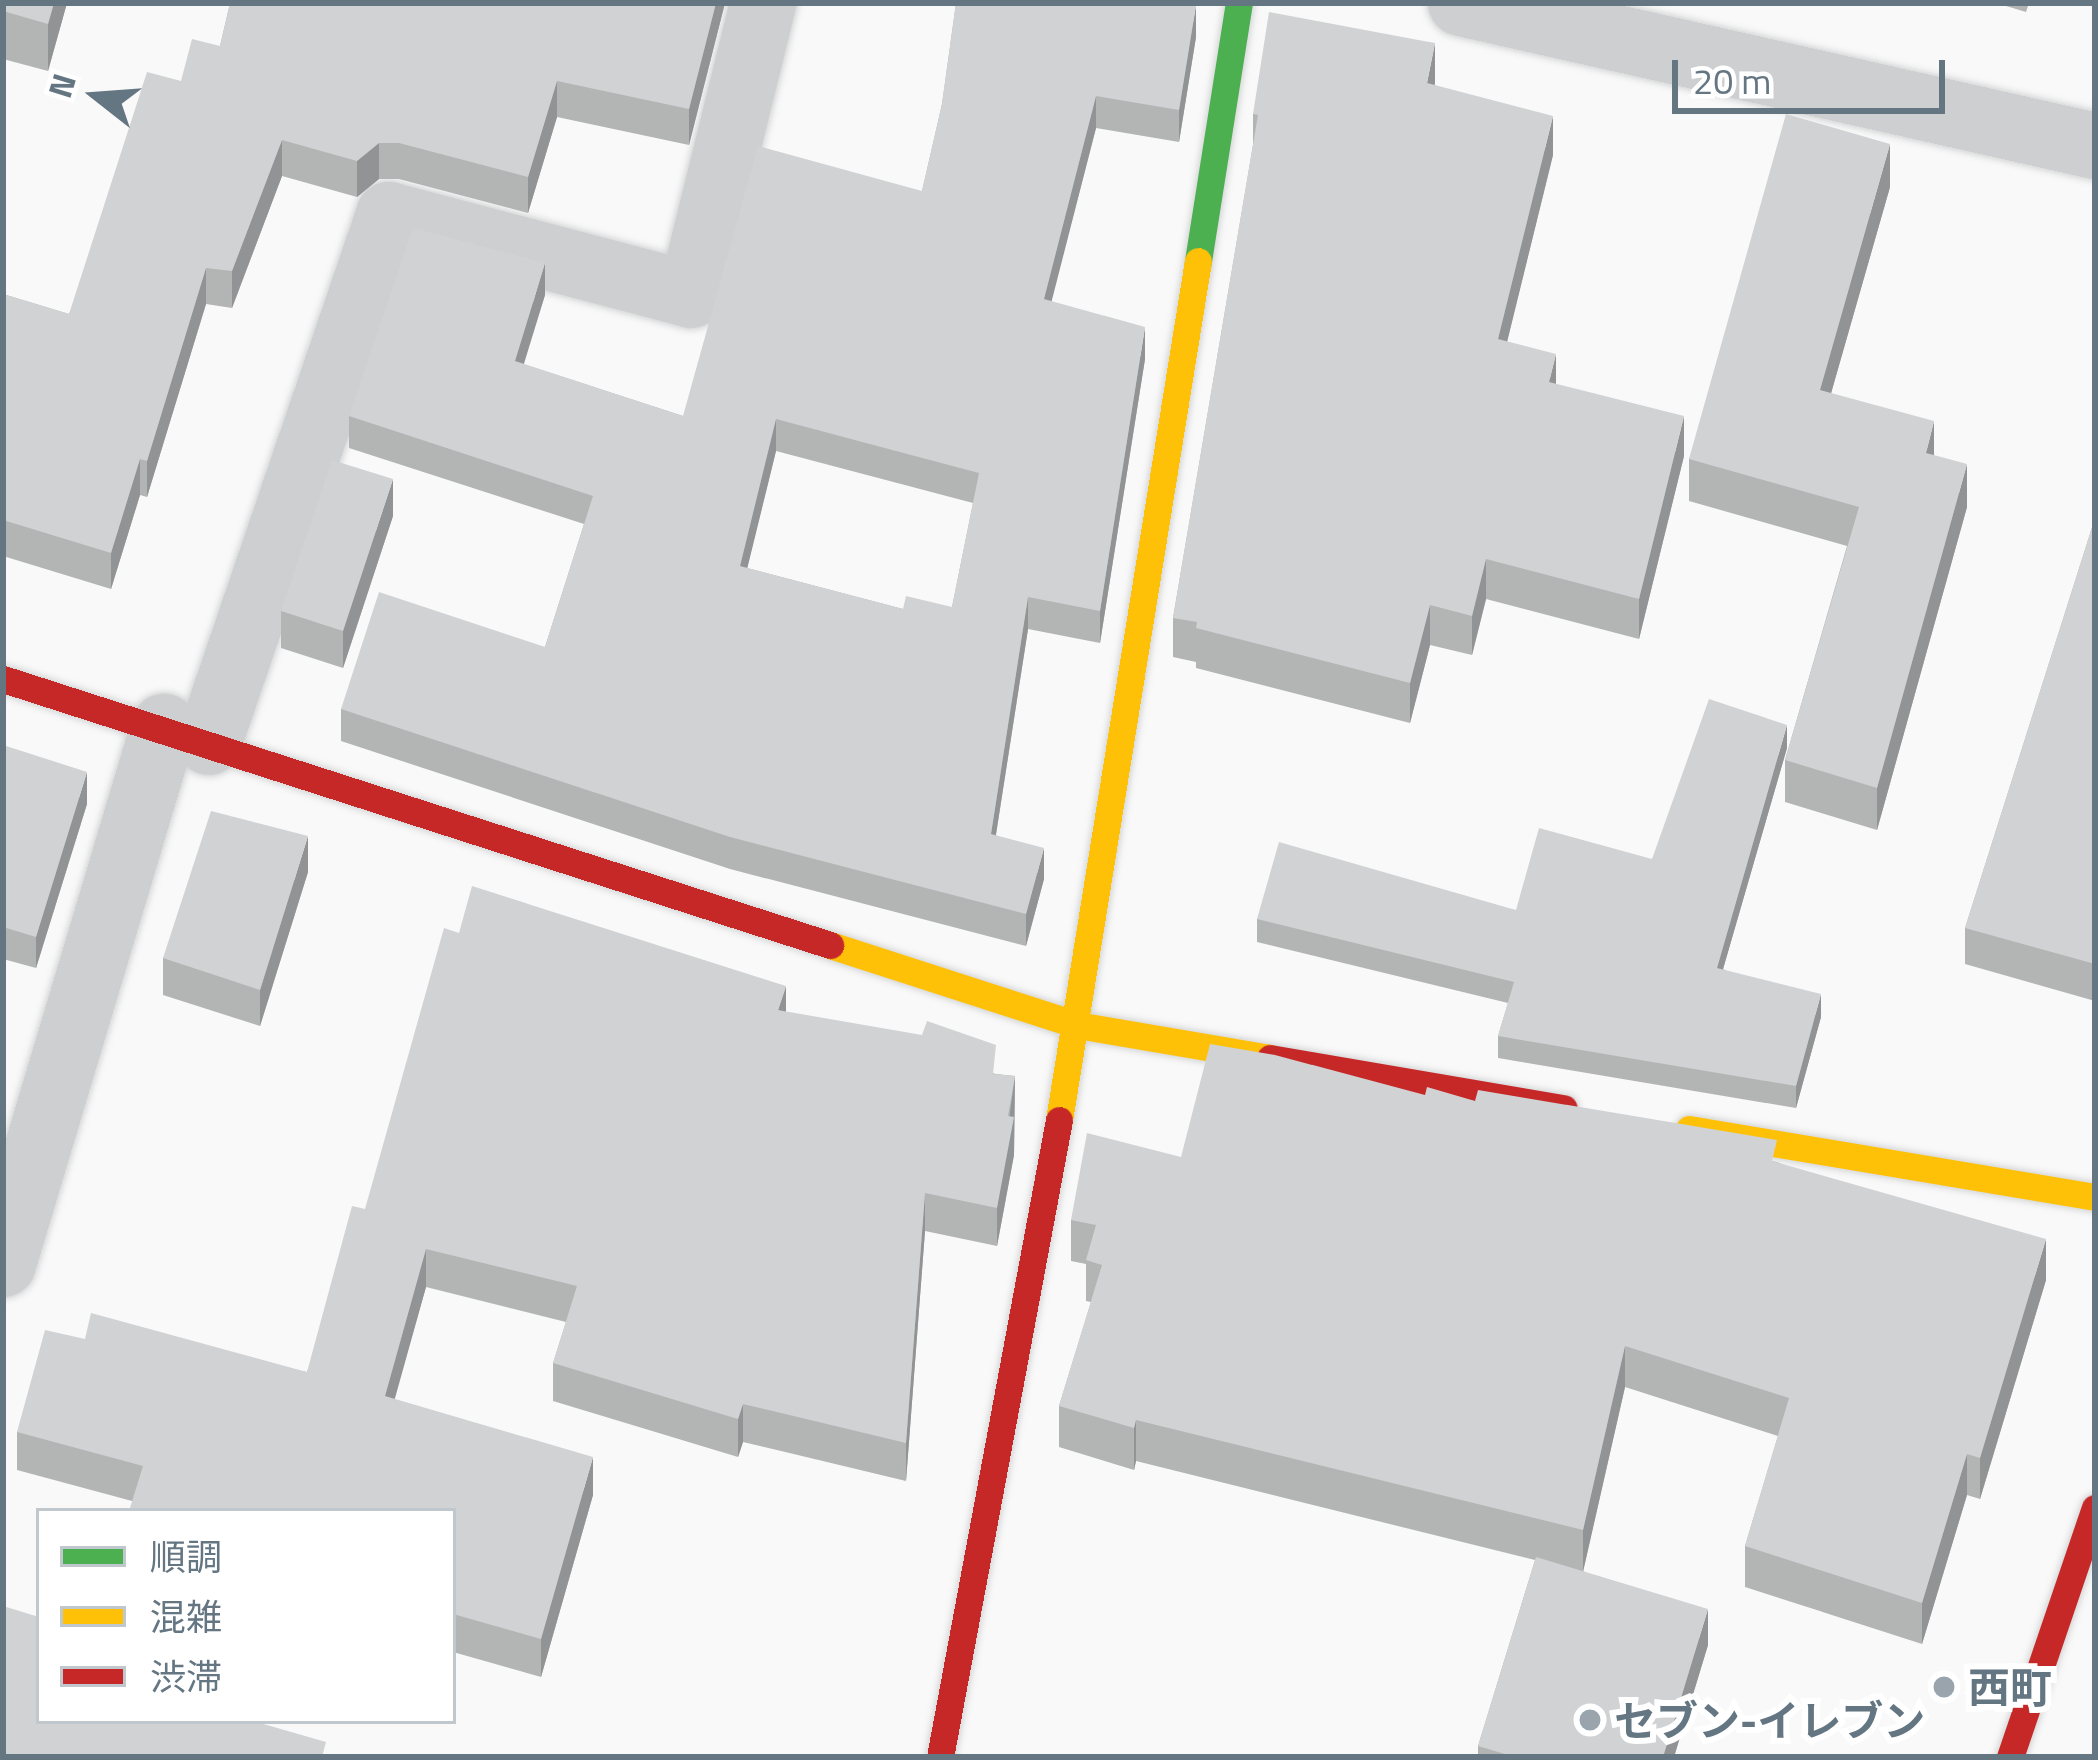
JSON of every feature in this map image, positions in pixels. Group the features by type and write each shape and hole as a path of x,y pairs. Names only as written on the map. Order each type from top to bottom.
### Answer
{"street":[{"path":"3,1264 187,734 389,215 691,295 764,3"},
{"path":"940,1757 1077,1025 1239,3"},
{"path":"1461,3 2095,146"},
{"path":"3,679 187,734 1077,1025 1586,1112"},
{"path":"1655,1123 2095,1197"},
{"path":"2010,1757 2095,1508"}],"building":[{"path":"3,3 54,3 48,24 3,11"},
{"path":"230,3 716,3 689,109 557,81 528,177 399,143 379,143 357,161 282,140 232,271 206,268 147,461 140,459 111,553 3,520 3,294 69,314 147,72 181,81 192,39 220,46"},
{"path":"956,3 1196,5 1179,110 1096,96 1044,299 1145,327 1100,611 1028,597 991,834 1044,848 1026,914 730,837 341,709 379,592 545,647 593,496 349,416 413,228 545,263 515,361 683,416 758,146 922,191 942,104","holes":["776,419 979,473 952,607 906,596 903,609 740,566"]},
{"path":"1269,12 1435,43 1427,83 1553,116 1498,339 1556,354 1549,382 1684,416 1639,599 1486,559 1472,616 1430,605 1410,683 1173,618 1258,115 1253,114"},
{"path":"1786,114 1890,144 1820,390 1934,421 1926,453 1967,464 1877,788 1785,760 1859,507 1689,459"},
{"path":"332,460 393,479 343,631 281,611"},
{"path":"2095,518 2095,964 1965,928"},
{"path":"1709,699 1787,725 1717,968 1821,994 1796,1086 1498,1036 1514,982 1257,919 1279,842 1516,910 1539,828 1652,859"},
{"path":"3,745 87,772 36,937 3,927"},
{"path":"211,811 308,836 260,990 163,958"},
{"path":"472,886 786,986 778,1010 922,1035 927,1021 996,1045 993,1074 1015,1076 1008,1116 1014,1117 997,1208 925,1193 906,1443 743,1404 738,1419 553,1363 577,1286 426,1249 385,1396 593,1457 541,1639 456,1615 456,1508 130,1508 143,1466 17,1432 45,1330 85,1339 91,1313 307,1372 352,1206 365,1209 444,928 459,933"},
{"path":"1210,1044 1275,1055 1425,1095 1427,1087 1475,1101 1478,1090 1777,1140 1772,1161 2046,1239 1980,1458 1967,1454 1922,1603 1745,1546 1789,1398 1625,1346 1583,1530 1136,1420 1134,1428 1059,1406 1102,1265 1086,1260 1096,1225 1071,1220 1087,1133 1181,1157"},
{"path":"1536,1557 1708,1609 1663,1757 1515,1757 1478,1746"},
{"path":"3,1606 36,1616 36,1724 263,1724 326,1742 322,1757 3,1757"}],"traffic: fast":[{"path":"1198,261 1239,3"}],"traffic: slow":[{"path":"1059,1120 1198,261"},
{"path":"830,945 1077,1025 1270,1058"},
{"path":"1689,1129 2095,1197"}],"traffic: jam":[{"path":"3,679 830,945"},
{"path":"1270,1058 1564,1108"},
{"path":"940,1757 1059,1120"},
{"path":"2010,1757 2095,1508"}],"place":[{"name":"西町","path":"1944,1687"},
{"name":"セブン-イレブン","path":"1590,1720"}]}
